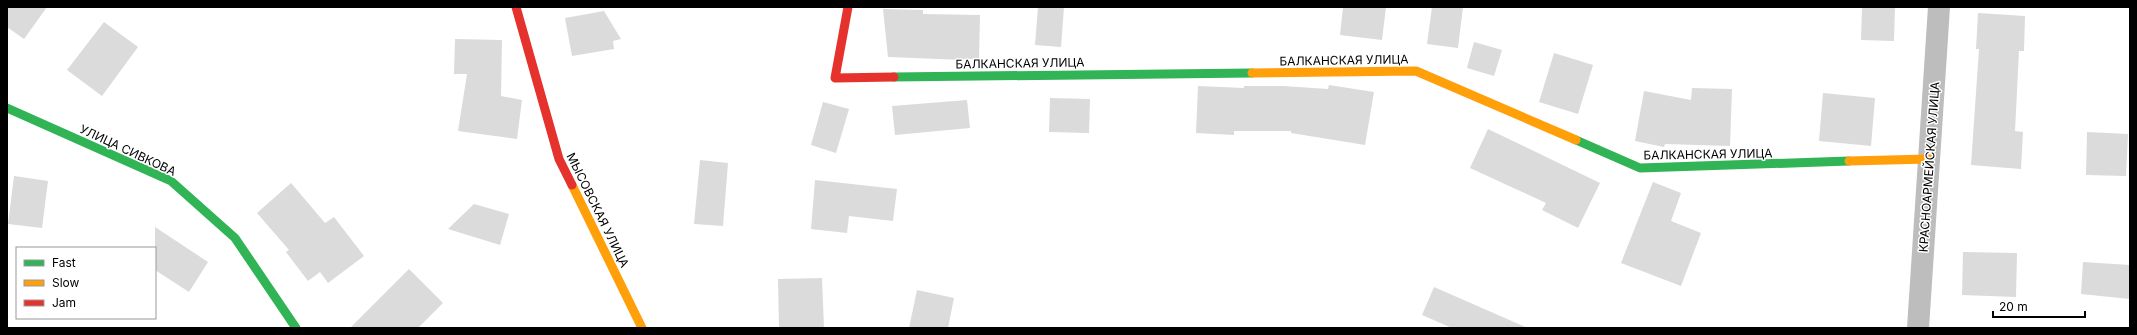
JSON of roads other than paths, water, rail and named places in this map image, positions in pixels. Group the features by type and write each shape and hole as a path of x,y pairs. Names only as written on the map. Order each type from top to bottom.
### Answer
{"street":[{"name":"МЫСОВСКАЯ УЛИЦА","path":"516,7 559,159 642,328"},
{"name":"БАЛКАНСКАЯ УЛИЦА","path":"848,7 835,78 1416,71 1640,168 1929,159"},
{"name":"КРАСНОАРМЕЙСКАЯ УЛИЦА","path":"1918,328 1939,7"},
{"name":"УЛИЦА СИВКОВА","path":"7,108 171,181 235,238 296,328"}]}
